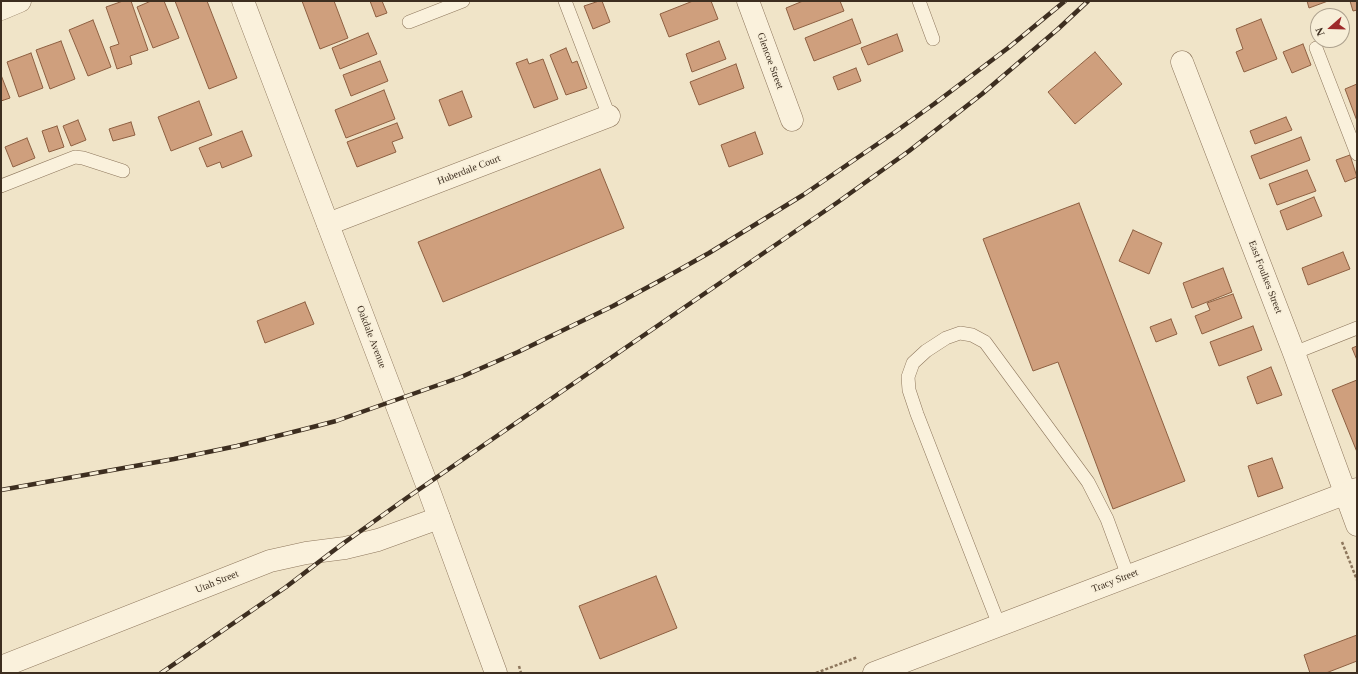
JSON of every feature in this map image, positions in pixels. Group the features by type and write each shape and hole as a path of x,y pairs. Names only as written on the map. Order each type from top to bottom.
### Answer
{"street":[{"path":"1,9 20,1"},
{"name":"Oakdale Avenue","path":"243,1 439,518 496,673"},
{"name":"Glencoe Street","path":"748,1 792,120"},
{"name":"East Foulkes Street","path":"1182,62 1294,353 1351,491 1357,525"},
{"name":"Huberdale Court","path":"328,224 609,116"},
{"name":"Tracy Street","path":"874,673 1351,491"},
{"name":"Utah Street","path":"1,667 270,561 306,553 345,548 378,540 439,518"}],"lane":[{"path":"409,22 463,1"},
{"path":"565,1 609,116"},
{"path":"919,1 933,39"},
{"path":"1316,48 1357,154"},
{"path":"1,186 75,157 83,158 123,171"},
{"path":"1294,353 1357,328"},
{"path":"999,625 909,390 908,377 913,363 926,351 946,338 960,333 972,335 985,342 1088,482 1107,519 1128,576"}],"building":[{"path":"123,1 131,1 148,50 130,56 132,64 117,69 110,47 119,44 106,7"},
{"path":"151,1 164,1 179,38 153,48 137,7"},
{"path":"175,1 207,1 237,78 209,89"},
{"path":"302,1 334,1 348,38 320,49"},
{"path":"370,1 382,1 387,13 376,17"},
{"path":"602,1 610,22 593,29 584,6"},
{"path":"693,1 711,1 718,19 669,37 660,14"},
{"path":"803,1 840,1 844,11 794,30 786,8"},
{"path":"1307,1 1328,1 1309,8"},
{"path":"1350,1 1357,1 1357,10 1353,11"},
{"path":"852,19 861,43 814,61 805,38"},
{"path":"1261,19 1277,59 1244,72 1236,52 1243,49 1236,29"},
{"path":"93,20 111,67 88,76 69,30"},
{"path":"368,33 377,54 340,69 332,48"},
{"path":"897,34 903,51 868,65 861,48"},
{"path":"61,41 75,79 50,89 36,50"},
{"path":"719,41 726,59 692,72 686,54"},
{"path":"1303,44 1311,65 1292,73 1283,52"},
{"path":"566,48 572,63 577,61 587,88 566,95 550,55"},
{"path":"1095,52 1122,84 1075,124 1048,92"},
{"path":"31,53 43,88 19,97 7,62"},
{"path":"527,59 529,64 543,59 558,99 534,108 516,63"},
{"path":"380,61 388,81 351,96 343,75"},
{"path":"736,64 744,88 699,105 690,82"},
{"path":"856,68 861,81 838,90 833,77"},
{"path":"1,75 10,98 1,101"},
{"path":"1357,84 1357,121 1345,89"},
{"path":"384,90 395,119 346,138 335,110"},
{"path":"462,91 472,117 449,126 439,100"},
{"path":"199,101 212,135 171,151 158,117"},
{"path":"1286,117 1292,130 1255,144 1250,131"},
{"path":"78,120 86,140 71,146 63,126"},
{"path":"131,122 135,135 113,141 109,129"},
{"path":"397,123 403,138 392,142 396,152 357,167 347,142"},
{"path":"57,126 64,147 49,152 42,131"},
{"path":"242,131 252,156 222,168 220,162 207,167 199,148"},
{"path":"755,132 763,154 729,167 721,145"},
{"path":"1301,137 1310,160 1260,179 1251,156"},
{"path":"27,138 35,158 13,167 5,147"},
{"path":"1350,155 1357,177 1345,182 1336,160"},
{"path":"600,169 624,228 443,302 418,242"},
{"path":"1307,170 1316,191 1277,205 1269,184"},
{"path":"1314,197 1322,216 1287,230 1280,211"},
{"path":"1079,203 1185,481 1113,509 1058,362 1033,371 983,239"},
{"path":"1133,230 1162,243 1149,274 1119,261"},
{"path":"1343,252 1350,269 1308,285 1302,268"},
{"path":"1223,268 1232,292 1192,308 1183,283"},
{"path":"1233,294 1242,318 1202,334 1195,316 1210,310 1207,303"},
{"path":"305,302 314,324 265,343 257,321"},
{"path":"1171,319 1177,334 1156,342 1150,327"},
{"path":"1253,326 1262,350 1219,366 1210,342"},
{"path":"1357,346 1357,360 1352,348"},
{"path":"1271,367 1282,395 1257,404 1247,377"},
{"path":"1357,380 1357,452 1332,390"},
{"path":"1272,458 1283,488 1258,497 1248,466"},
{"path":"656,576 677,628 600,659 579,606"},
{"path":"1357,635 1357,661 1326,673 1310,673 1304,655"}],"railway":[{"path":"1,490 174,459 237,446 336,421 461,377 518,352 613,306 661,280 709,253 803,195 934,104 1008,48 1065,1"},
{"path":"161,673 286,587 408,497 838,202 909,151 982,94 1058,29 1088,1"}]}
